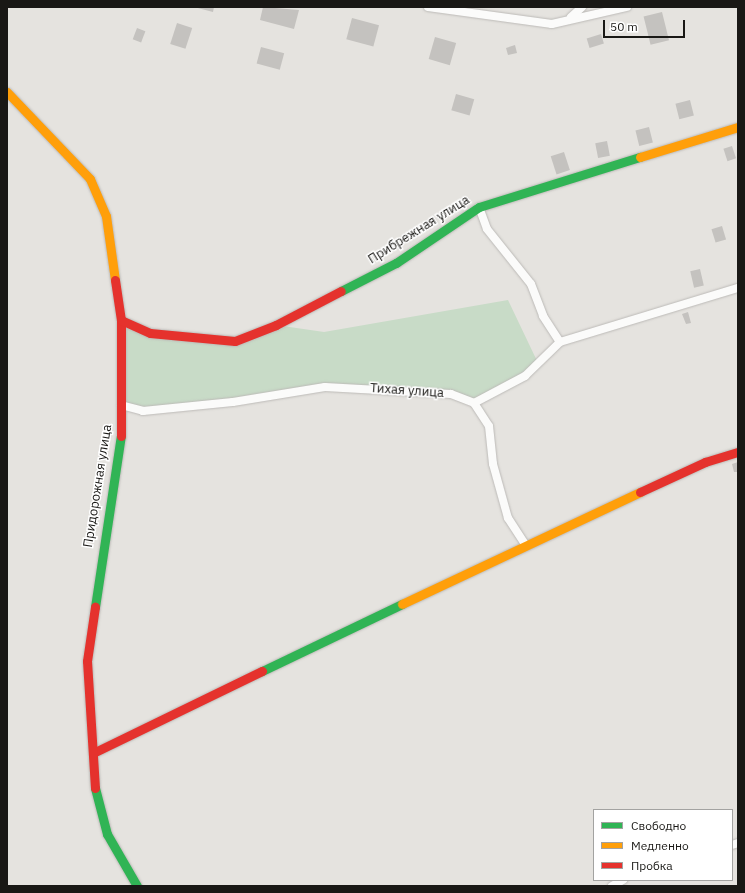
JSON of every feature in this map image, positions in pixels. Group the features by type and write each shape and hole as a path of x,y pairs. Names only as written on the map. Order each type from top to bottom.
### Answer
{"street":[{"path":"428,7 527,23 552,24 569,18 627,7"},
{"path":"569,18 582,7"},
{"name":"Придорожная улица","path":"7,92 90,179 106,216 121,320 121,434 87,661 95,789 107,834 137,886"},
{"name":"Прибрежная улица","path":"121,320 150,333 235,341 276,325 396,263 479,207 738,126"},
{"path":"479,207 488,229 531,284 543,316 560,342"},
{"path":"526,546 508,518 492,464 489,426 474,403 525,376 560,342 738,288"},
{"name":"Тихая улица","path":"121,405 143,411 233,402 325,387 451,394 474,403"},
{"path":"93,753 526,546 706,462 738,452"},
{"path":"612,886 621,881"}],"green space":[{"path":"508,300 538,363 474,403 451,394 325,387 143,411 121,405 121,320 150,333 235,341 276,325 324,332"}],"building":[{"path":"194,7 214,7 213,12"},
{"path":"263,7 299,10 294,29 260,20"},
{"path":"662,12 669,40 651,45 644,17"},
{"path":"352,18 379,25 373,46 346,39"},
{"path":"177,23 192,28 185,49 170,44"},
{"path":"137,28 145,31 141,42 133,39"},
{"path":"601,34 604,44 590,48 587,38"},
{"path":"435,37 456,43 450,65 429,59"},
{"path":"515,45 517,53 508,55 506,48"},
{"path":"261,47 284,53 280,70 257,63"},
{"path":"456,94 474,99 470,116 451,110"},
{"path":"690,100 694,116 679,119 675,104"},
{"path":"649,127 653,143 639,146 635,130"},
{"path":"607,141 610,156 598,158 595,143"},
{"path":"732,146 736,158 727,161 723,149"},
{"path":"564,152 570,170 557,174 551,156"},
{"path":"722,226 726,239 716,243 711,229"},
{"path":"700,269 704,286 694,288 690,271"},
{"path":"688,312 691,323 686,324 682,314"},
{"path":"738,462 738,472 734,472 732,464"}],"traffic: fast":[{"path":"341,291 396,263 479,207 640,157"},
{"path":"95,607 121,436"},
{"path":"262,671 402,604"},
{"path":"95,788 107,834 137,886"}],"traffic: slow":[{"path":"7,92 90,179 106,216 115,280"},
{"path":"640,157 738,127"},
{"path":"402,604 640,492"}],"traffic: jam":[{"path":"115,280 121,320 121,436"},
{"path":"121,320 150,333 235,341 276,325 341,291"},
{"path":"640,492 705,462 738,452"},
{"path":"95,607 87,661 95,788"},
{"path":"93,753 262,671"}]}
